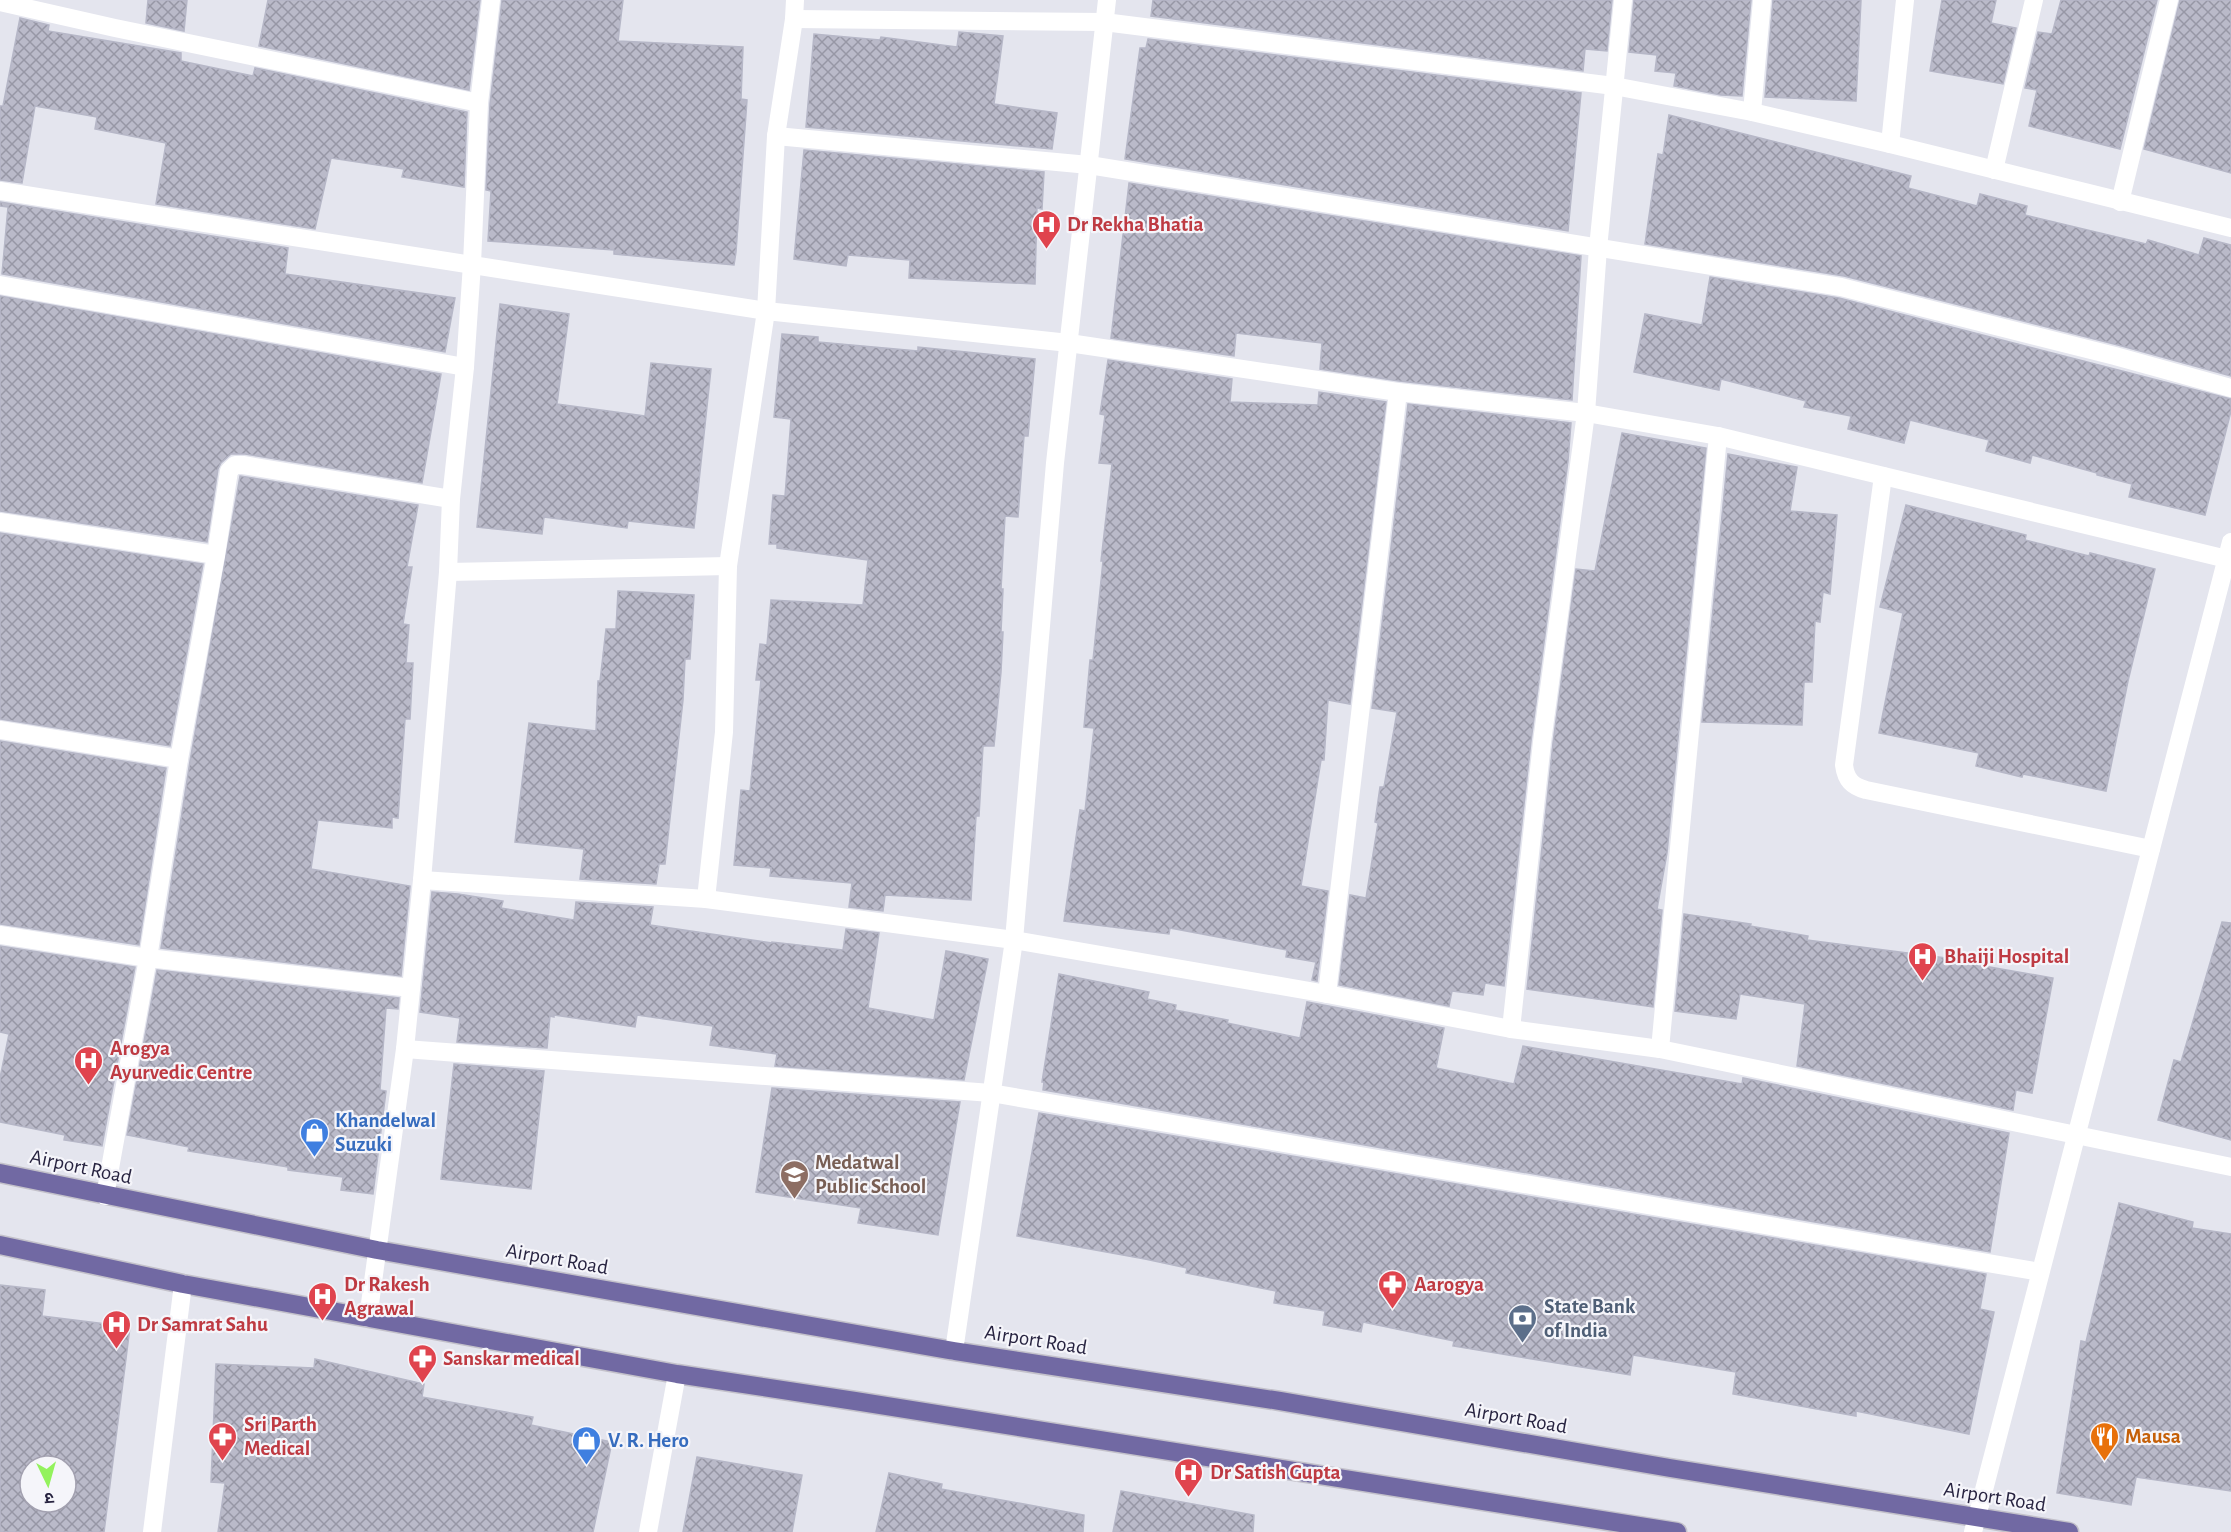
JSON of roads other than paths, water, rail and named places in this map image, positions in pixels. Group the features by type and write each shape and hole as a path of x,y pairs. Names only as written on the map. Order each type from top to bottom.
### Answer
{"main road":[{"name":"Airport Road","path":"0,1173 377,1250 954,1351 1280,1401 1670,1468 1975,1525 2069,1532"},
{"path":"0,1245 183,1284 677,1374 1677,1532"}],"street":[{"path":"368,1318 405,1048 422,880 448,572 451,499 465,367 479,103 491,0"},
{"path":"706,899 723,732 728,566 766,311 776,136 795,0"},
{"path":"954,1351 1014,940 1050,518 1107,0"},
{"path":"1511,1029 1542,742 1586,413 1598,248 1623,0"},
{"path":"1752,112 1762,0"},
{"path":"1890,144 1905,0"},
{"path":"1994,170 2034,0"},
{"path":"2120,202 2169,0"},
{"path":"0,2 479,103"},
{"path":"794,19 1104,22 1614,87 1752,112 2231,228"},
{"path":"776,136 1089,165 1841,287 2115,356 2231,388"},
{"path":"0,191 766,311 1069,343 1398,392 1586,413 1718,436 1883,476 2230,553 1975,1525"},
{"path":"0,285 465,367"},
{"path":"1328,994 1398,392"},
{"path":"1660,1049 1718,436"},
{"path":"105,1196 148,958 179,759 229,471 235,465 254,466 451,499"},
{"path":"1883,476 1844,765 1849,781 1856,787 1866,790 2151,849"},
{"path":"0,522 216,555"},
{"path":"448,572 728,566"},
{"path":"0,730 179,759"},
{"path":"422,880 706,899 1014,940 1328,994 1511,1029 1660,1049 2231,1167"},
{"path":"0,935 148,958 411,988"},
{"path":"405,1048 992,1093 2040,1272"},
{"path":"152,1532 183,1284"},
{"path":"648,1532 677,1374"}],"place":[{"name":"Dr Rekha Bhatia","path":"1046,250"},
{"name":"Bhaiji Hospital","path":"1923,982"},
{"name":"Arogya Ayurvedic Centre","path":"89,1086"},
{"name":"Khandelwal Suzuki","path":"314,1158"},
{"name":"Medatwal Public School","path":"794,1200"},
{"name":"Aarogya","path":"1393,1310"},
{"name":"Dr Rakesh Agrawal","path":"323,1322"},
{"name":"State Bank of India","path":"1523,1344"},
{"name":"Dr Samrat Sahu","path":"116,1350"},
{"name":"Sanskar medical","path":"422,1384"},
{"name":"Sri Parth Medical","path":"223,1462"},
{"name":"Mausa","path":"2104,1462"},
{"name":"V. R. Hero","path":"587,1466"},
{"name":"Dr Satish Gupta","path":"1189,1498"}]}
